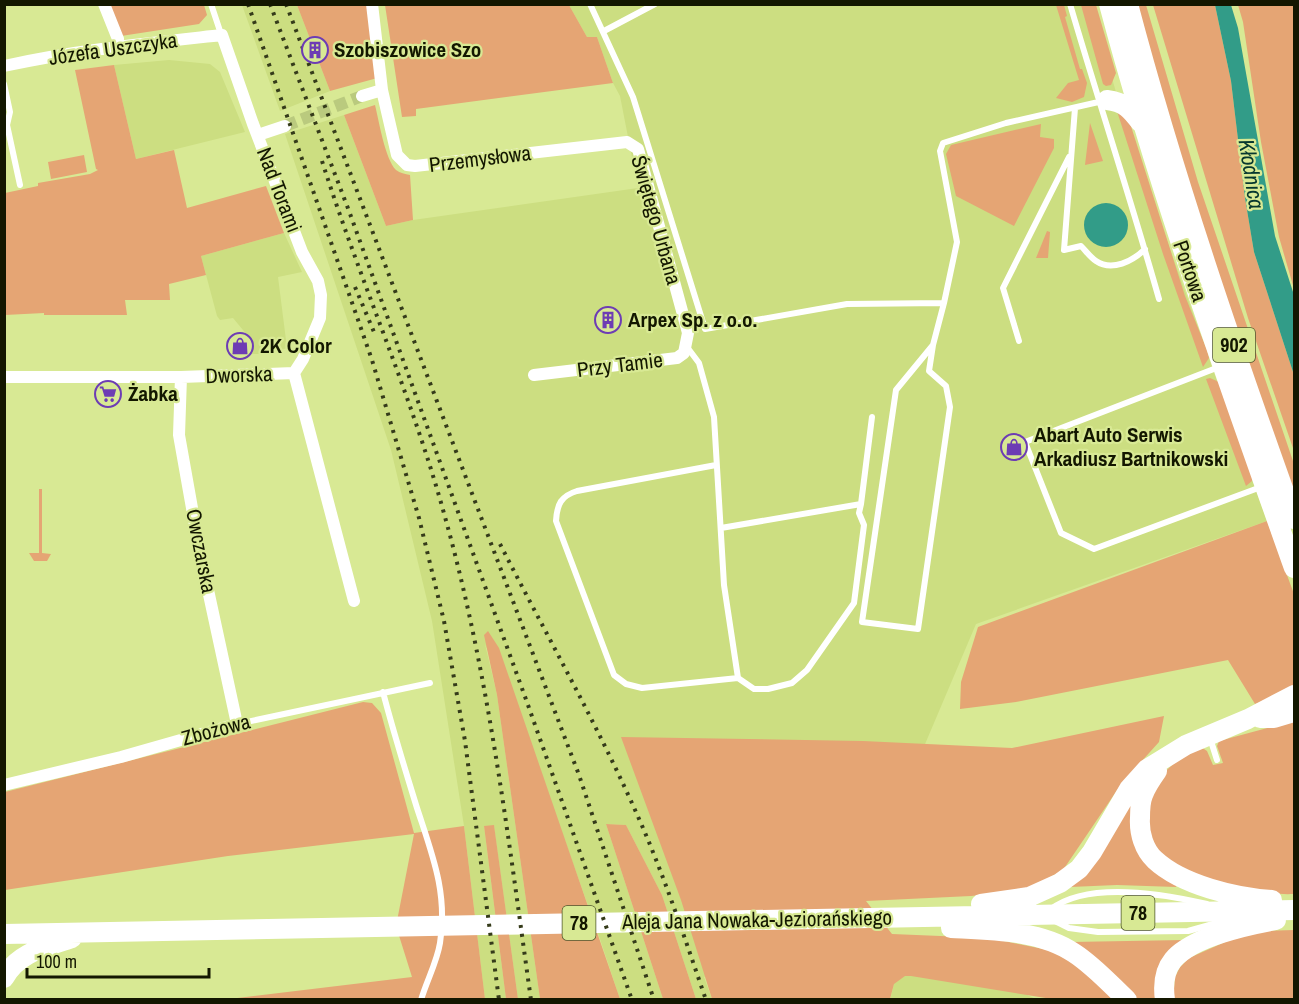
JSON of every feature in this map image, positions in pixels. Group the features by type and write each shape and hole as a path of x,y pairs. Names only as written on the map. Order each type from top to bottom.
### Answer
{"main road":[{"name":"Portowa","path":"1109,4 1182,249 1294,568"},
{"name":"Portowa","path":"1128,4 1150,88 1200,245 1294,519"},
{"path":"1102,101 1116,93 1123,84 1124,59"},
{"path":"1102,101 1119,101 1128,106 1145,128"},
{"path":"884,918 931,906 1014,901 1053,887 1079,869 1092,852 1129,789 1147,769 1166,756 1208,734 1248,719 1294,695"},
{"path":"1248,719 1274,717 1294,712"},
{"path":"1166,756 1142,796 1140,813 1139,829 1154,860 1190,881 1220,892 1251,898 1294,901"},
{"name":"Aleja Jana Nowaka-Jeziorańskiego","path":"4,934 1294,910"},
{"path":"1165,999 1165,977 1173,960 1198,942 1251,925 1294,917"},
{"path":"884,918 927,927 989,930 1052,942 1073,952 1127,999"},
{"path":"4,978 12,965 24,956 90,932"}],"street":[{"path":"104,4 118,39"},
{"path":"362,96 382,90 372,4"},
{"name":"Józefa Uszczyka","path":"4,66 119,46 222,35"},
{"name":"Nad Torami","path":"222,35 302,252 318,281 321,295 320,318 303,359 294,373"},
{"name":"Przemysłowa","path":"382,90 397,155 407,165 415,166 627,142 633,144"},
{"path":"258,135 285,126"},
{"name":"Świętego Urbana","path":"633,144 638,148 688,333"},
{"name":"Przy Tamie","path":"534,375 677,358 684,353 687,347 688,333"},
{"path":"294,373 354,601"},
{"name":"Dworska","path":"4,377 181,377 294,373"},
{"name":"Owczarska","path":"181,377 179,435 200,553 237,724"},
{"name":"Zbożowa","path":"4,785 121,757 237,724"}],"lane":[{"name":"Nad Torami","path":"211,4 222,35"},
{"path":"590,4 633,96 705,329 847,304 944,303"},
{"path":"604,31 655,4"},
{"path":"1070,4 1102,101 1159,299"},
{"path":"4,84 10,112 7,125 20,185"},
{"path":"933,345 896,390 862,622 918,629 950,407 946,387 929,371 957,242 940,151 943,143 1006,123 1102,101"},
{"path":"1075,108 1064,250 1081,246 1097,262 1110,266 1124,263 1138,256 1145,249"},
{"path":"1019,341 1003,288 1070,154"},
{"path":"687,347 699,363 714,417 724,585 738,678"},
{"path":"1223,366 1025,442 1061,533 1094,549 1265,486"},
{"path":"716,465 567,494 557,508 556,521 614,675 626,684 642,688 738,678 754,688 768,689 792,683 807,670 854,603 864,525 859,513 872,417"},
{"path":"721,528 861,504"},
{"name":"Zbożowa","path":"237,724 430,683"},
{"path":"383,692 404,767 433,853 442,898 441,942 421,999"},
{"path":"1208,734 1217,760"}],"shaded area":[{"path":"108,5 204,5 207,15 199,24 121,36"},
{"path":"242,5 297,5 330,91 280,111"},
{"path":"297,5 372,5 381,77 330,91"},
{"path":"385,5 569,5 587,37 597,37 613,83 416,109 416,116 402,117"},
{"path":"569,5 1091,5 1124,120 1267,521 976,624 861,895 704,977 712,999 696,999 662,895 626,825 606,824 663,999 620,999 559,824 485,644 497,695 540,999 518,999 494,826 484,826 506,999 485,999 464,826 432,621 391,450 285,134 344,115 386,226 413,220 638,188 620,96 613,83 597,37 587,37"},
{"path":"1056,5 1064,5 1067,16 1065,17 1080,69 1087,83 1084,97 1072,102 1056,98 1068,83 1079,80"},
{"path":"1081,5 1096,5 1116,73 1111,85 1103,84"},
{"path":"1136,5 1146,5 1198,182 1294,464 1294,498 1205,236"},
{"path":"1153,5 1215,5 1231,81 1254,252 1294,375 1294,451 1248,318"},
{"path":"1238,5 1294,5 1294,289 1279,237 1261,142 1243,22"},
{"path":"169,60 210,64 220,72 245,132 136,159 114,65"},
{"path":"114,65 136,159 174,150 187,208 266,186 284,233 201,256 206,275 169,284 170,300 125,300 127,315 44,315 44,313 5,315 5,193 38,186 38,183 90,174 98,170 75,70"},
{"path":"375,105 392,165 396,170 410,175 413,220 386,226 344,115"},
{"path":"1116,108 1130,123 1185,296 1207,350 1209,358 1203,367 1163,254"},
{"path":"1090,123 1103,161 1085,165"},
{"path":"1041,124 1040,137 1054,139 1054,148 1014,226 956,196 946,154 951,145"},
{"path":"84,155 87,172 51,179 48,162"},
{"path":"1047,231 1050,232 1048,258 1036,258"},
{"path":"284,233 302,272 278,277 287,348 270,354 250,354 248,336 233,318 220,320 217,316 201,256"},
{"path":"1210,378 1219,382 1252,475 1252,481 1246,486 1206,379"},
{"path":"39,489 42,489 42,553 51,554 47,561 34,561 29,553 39,553"},
{"path":"1267,521 1294,594 1294,685 1281,694 1255,704 1228,660 1016,702 960,709 961,682 978,627"},
{"path":"488,631 499,648 620,999 540,999 497,695 484,635"},
{"path":"363,702 372,703 381,713 414,833 464,826 485,999 229,999 412,977 396,926 414,834 228,856 5,890 5,792"},
{"path":"1164,716 1159,742 1122,783 1063,870 1036,885 1019,891 971,896 866,901 892,934 989,938 1053,951 1082,969 1113,999 1052,999 905,976 894,984 890,999 712,999 681,900 621,737 863,741 1012,748"},
{"path":"1294,721 1294,894 1259,892 1216,883 1177,866 1162,855 1152,842 1148,829 1148,815 1154,789 1169,768 1181,757 1201,747 1207,751 1213,765 1223,763 1217,746 1219,741"},
{"path":"1133,800 1131,822 1177,884 1176,887 1117,885 1070,887"},
{"path":"606,824 626,825 662,895 696,999 663,999"},
{"path":"494,825 518,999 506,999 484,826"},
{"path":"1294,930 1294,999 1173,1000 1175,977 1180,967 1189,958 1241,935 1262,931"},
{"path":"891,934 1036,999 890,1000 894,984"},
{"path":"1184,940 1158,1000 1135,999 1071,942"}],"water":[{"name":"Kłodnica","path":"1215,5 1231,5 1238,28 1275,236 1294,295 1294,375 1254,252 1231,81"},
{"path":"1106,203 1121,210 1128,225 1121,240 1106,247 1091,240 1084,225 1091,210"}],"tunnel":[{"path":"285,126 362,96"}],"railway":[{"path":"248,4 372,360 419,518 444,621 465,741 499,1000"},
{"path":"270,4 349,211 632,1000"},
{"path":"286,4 579,775 654,1000"},
{"path":"322,161 432,472 460,576 474,636 496,757 531,1000"},
{"path":"355,287 374,332"},
{"path":"500,544 627,792 660,870 706,1000"}],"place":[{"name":"Szobiszowice Szo","path":"315,50"},
{"name":"Arpex Sp. z o.o.","path":"608,320"},
{"name":"2K Color","path":"240,346"},
{"name":"Żabka","path":"108,394"},
{"name":"Abart Auto Serwis Arkadiusz Bartnikowski","path":"1014,447"}]}
